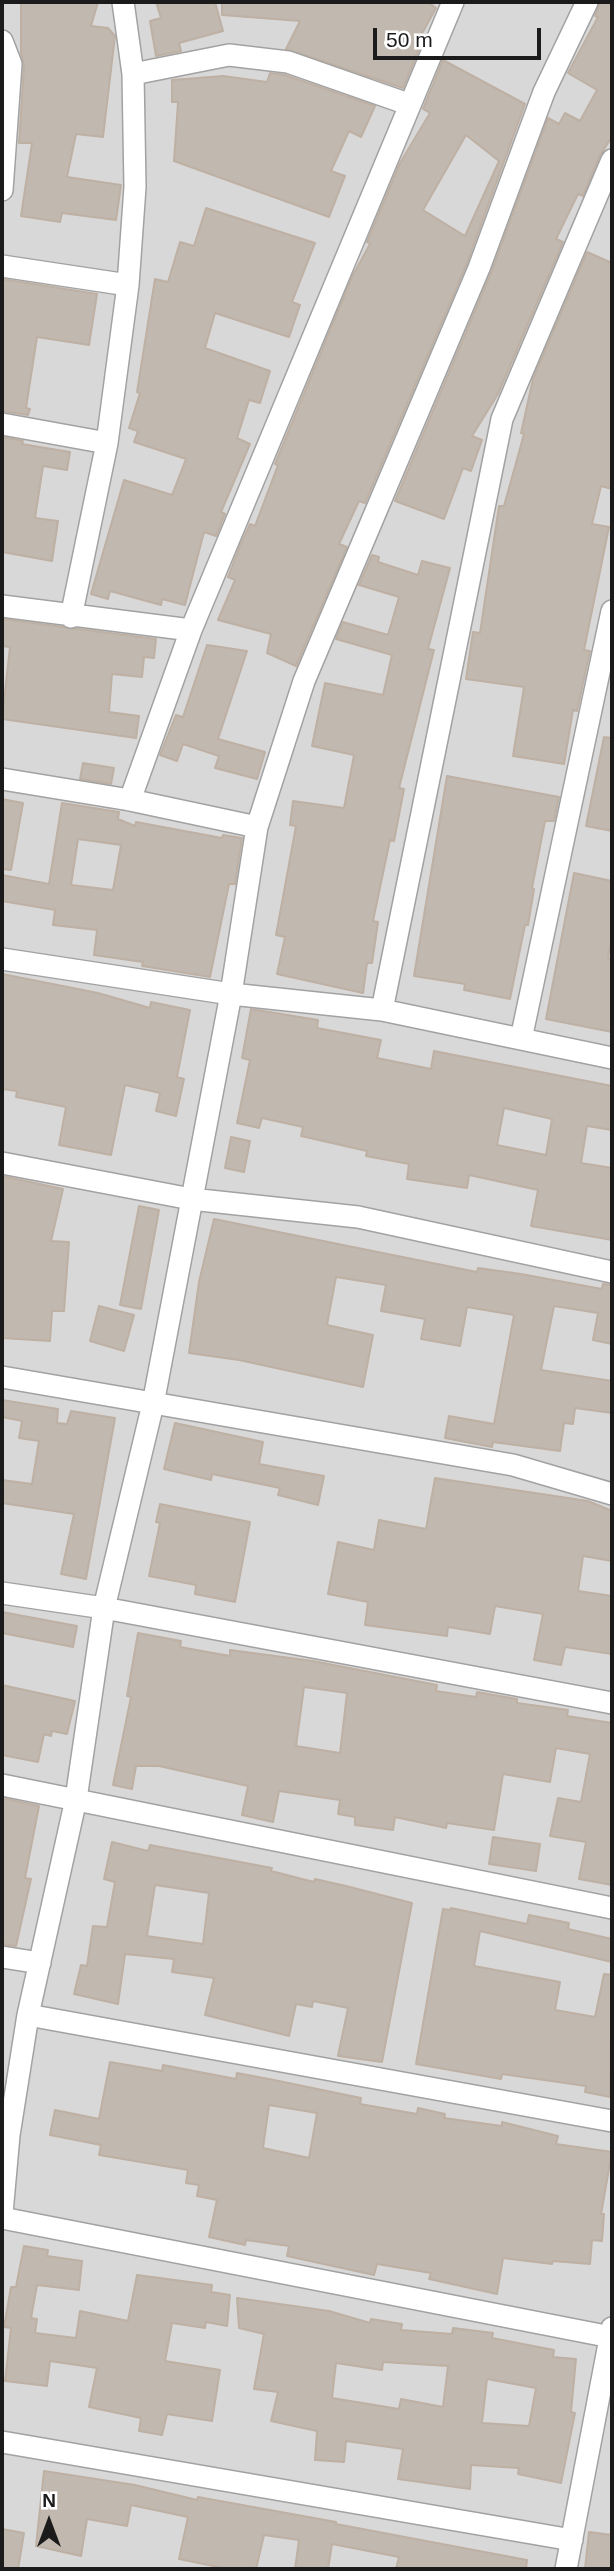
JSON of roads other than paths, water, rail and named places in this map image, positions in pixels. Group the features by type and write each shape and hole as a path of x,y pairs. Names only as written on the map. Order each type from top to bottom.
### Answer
{"street":[{"path":"71,617 107,443 128,285 135,187 132,74 123,2"},
{"path":"130,800 191,630 408,104 453,2"},
{"path":"2,2213 5,2135 28,2015 76,1799 104,1608 153,1404 231,994 257,827 304,681 479,268 544,92 587,2"},
{"path":"2,41 11,64 2,190"},
{"path":"132,74 229,55 288,62 408,104"},
{"path":"382,1010 502,419 612,160"},
{"path":"2,266 128,285"},
{"path":"2,424 107,443"},
{"path":"2,606 71,617 191,630"},
{"path":"521,1039 612,611"},
{"path":"2,779 130,800 257,827"},
{"path":"2,959 231,994 382,1010 612,1058"},
{"path":"2,1163 191,1199 358,1217 612,1272"},
{"path":"2,1377 513,1465 612,1494"},
{"path":"2,1593 104,1608 612,1703"},
{"path":"2,1785 612,1908"},
{"path":"2,1957 40,1963"},
{"path":"28,2015 612,2121"},
{"path":"2,2218 611,2333 604,2412 566,2569"},
{"path":"2,2442 572,2540"}]}
